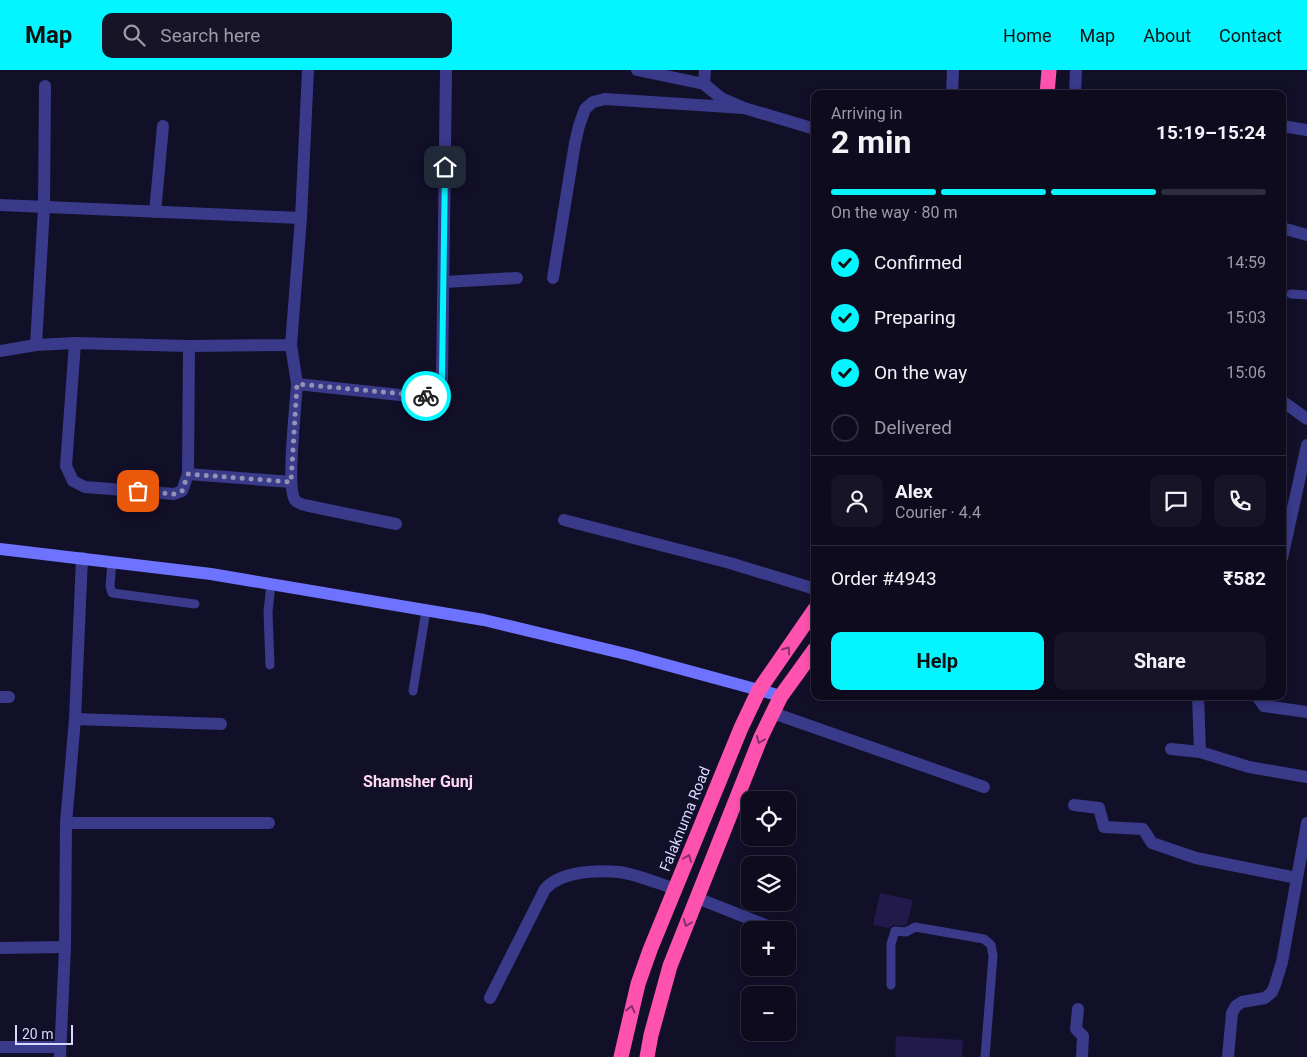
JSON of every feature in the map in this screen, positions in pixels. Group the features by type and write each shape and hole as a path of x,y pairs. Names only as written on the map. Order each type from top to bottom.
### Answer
{"highway":[{"path":"1046,90 1048,70"},
{"name":"Falaknuma Road","path":"621,1057 641,976 650,950 741,728 759,690 811,617"},
{"path":"647,1057 650,1035 670,966 761,737 781,696 811,655"}],"main road":[{"path":"0,549 211,574 426,610 504,625 630,655 781,696"}],"street":[{"path":"308,70 301,218 291,344 297,384 291,482 292,494 299,504 396,524"},
{"path":"297,384 419,396 428,396 437,392 441,387 446,70"},
{"path":"636,70 704,84 721,98 744,108 811,128"},
{"path":"704,84 705,70"},
{"path":"952,90 953,70"},
{"path":"1075,90 1076,70"},
{"path":"36,345 44,207 45,86"},
{"path":"553,278 575,144 585,108 593,102 605,99 744,108"},
{"path":"155,212 163,126"},
{"path":"1286,127 1307,130"},
{"path":"0,205 301,218"},
{"path":"1286,229 1307,235"},
{"path":"444,282 517,278"},
{"path":"0,351 36,345 75,343 189,346 291,344"},
{"path":"75,343 66,466 73,481 85,487 174,494 182,491 188,474 189,346"},
{"path":"1286,404 1307,419"},
{"path":"1286,540 1307,445"},
{"path":"188,474 291,482"},
{"path":"564,520 739,565 811,588"},
{"path":"0,1047 59,1052 65,947 66,822 75,719 82,558"},
{"path":"1198,700 1200,752"},
{"path":"1260,700 1264,706 1307,712"},
{"path":"773,713 984,787"},
{"path":"75,719 221,724"},
{"path":"1171,749 1200,752 1249,767 1307,777"},
{"path":"1074,805 1099,808 1104,827 1143,829 1152,843 1196,858 1297,878"},
{"path":"66,822 269,823"},
{"path":"1228,1057 1232,1013 1236,1006 1242,1002 1265,998 1272,992 1282,962 1307,823"},
{"path":"490,998 545,889 557,879 591,872 620,872 676,889"},
{"path":"696,898 755,921"},
{"path":"0,948 65,947"},
{"path":"1078,1009 1076,1029 1083,1036 1082,1057"}],"lane":[{"path":"1291,294 1307,295"},
{"path":"112,562 110,586 112,594 195,604"},
{"path":"270,665 268,612 271,584"},
{"path":"413,692 426,610"},
{"path":"891,985 891,944 895,931 906,932 915,928 984,939 991,945 993,956 985,1057"}],"building":[{"path":"880,893 913,900 905,926 893,925 889,928 873,925"},
{"path":"896,1036 963,1040 962,1057 895,1057"}],"way so far":[{"path":"138,491 174,494 182,491 188,474 291,482 297,384 426,396"}],"district":[{"name":"Shamsher Gunj","path":"418,781"}],"route":[{"path":"426,396 437,392 441,387 442,378 445,167"}]}
